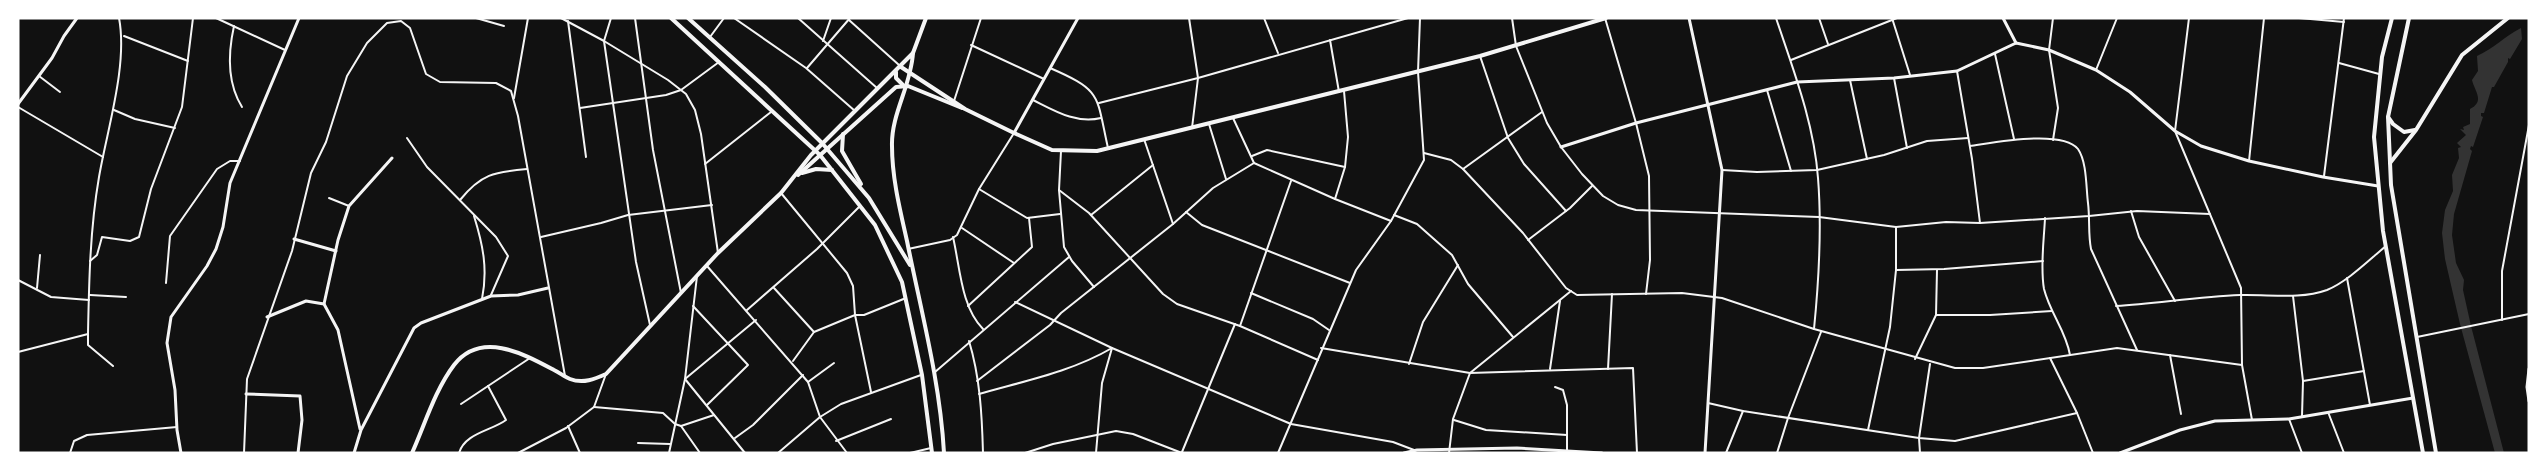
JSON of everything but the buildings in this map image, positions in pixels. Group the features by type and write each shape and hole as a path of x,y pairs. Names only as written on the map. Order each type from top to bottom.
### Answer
{"main road":[{"path":"671,18 774,110 820,155 861,205 880,234 902,282 906,298 922,375 931,450"},
{"path":"688,18 822,143 869,198"},
{"path":"926,18 913,53 912,73 894,123 892,146 896,186 934,372 944,453"},
{"path":"897,71 896,78 906,86 965,109 1052,150 1096,151 1480,56 1605,18"},
{"path":"2392,18 2380,74 2374,137 2386,246 2423,453"},
{"path":"2409,18 2388,117 2392,196 2436,453"},
{"path":"2390,163 2416,130 2462,55 2508,18"},
{"path":"412,453 446,375 460,357 479,348 496,346 511,349 571,380 587,381 606,374 718,254 781,193 815,150 913,53"},
{"path":"901,67 965,109"},
{"path":"794,178 891,90 906,86"},
{"path":"2388,117 2404,132 2416,130"},
{"path":"844,132 842,151 912,269"},
{"path":"799,174 816,169 834,171"}],"street":[{"path":"77,18 18,105 103,157"},
{"path":"113,366 88,345 88,334 90,261 98,178 113,110 122,36 119,18"},
{"path":"90,261 97,255 102,237 130,242 139,237 151,189 182,107 193,18"},
{"path":"216,18 287,51"},
{"path":"181,453 175,390 167,343 171,317 207,266 216,249 223,227 230,183 299,18"},
{"path":"476,18 504,26"},
{"path":"513,99 528,18"},
{"path":"561,18 604,41 686,94 695,110 712,205 718,254"},
{"path":"611,18 604,41 628,215 651,326"},
{"path":"634,18 664,210 681,294"},
{"path":"710,37 724,18"},
{"path":"734,18 806,68 855,111"},
{"path":"798,18 826,45 879,89"},
{"path":"823,41 831,18"},
{"path":"954,101 981,18"},
{"path":"908,249 953,237 962,228 979,189 1014,133 1078,18"},
{"path":"1189,18 1198,78 1192,128"},
{"path":"1264,18 1278,53"},
{"path":"1099,103 1198,78 1278,53 1408,18"},
{"path":"1278,453 1350,283 1366,253 1391,220 1424,160 1418,72 1420,18"},
{"path":"1512,18 1515,46 1542,112 1561,147 1592,186 1618,205 1636,210 1819,217 1896,227 1946,222 1980,223 2089,216 2131,211 2210,214"},
{"path":"1605,18 1649,176 1650,260 1646,294"},
{"path":"1689,18 1722,170 1705,453"},
{"path":"1776,18 1797,82 1817,170 1820,264 1814,329"},
{"path":"1820,18 1828,44"},
{"path":"1790,60 1897,18"},
{"path":"2003,18 2016,43"},
{"path":"2053,18 2049,50 2058,108 2053,140"},
{"path":"2096,70 2117,18"},
{"path":"2189,18 2175,131 2227,252 2241,295 2242,365 2252,421"},
{"path":"2249,160 2264,18"},
{"path":"2299,18 2344,20 2324,177"},
{"path":"806,68 850,19 901,67"},
{"path":"1892,19 1910,76"},
{"path":"244,453 247,379 294,239 311,173 326,142 347,76 366,43 387,23 401,21 410,28 426,74 440,82 496,83 511,91 565,376"},
{"path":"568,21 586,157"},
{"path":"2529,25 2529,31"},
{"path":"234,26 231,45 231,79 235,95 242,106"},
{"path":"122,36 188,61"},
{"path":"1330,40 1348,137 1345,167 1335,199"},
{"path":"1561,147 1636,123 1797,82 1894,78 1957,71 2016,43 2049,50 2096,70 2130,92 2175,131 2201,146 2249,160 2324,177 2378,186"},
{"path":"971,45 1044,79"},
{"path":"1995,54 2014,139"},
{"path":"1480,56 1508,138 1524,164 1566,211"},
{"path":"580,108 647,98 681,90 720,61"},
{"path":"2339,63 2380,74"},
{"path":"1050,68 1084,84 1099,103 1108,148"},
{"path":"1957,71 1980,223"},
{"path":"39,76 60,92"},
{"path":"1894,78 1907,148"},
{"path":"1850,80 1867,159"},
{"path":"1767,90 1791,171"},
{"path":"1033,99 1062,114 1081,120 1101,118"},
{"path":"113,110 135,119 175,128"},
{"path":"705,164 774,110"},
{"path":"1463,169 1542,112"},
{"path":"1233,118 1254,163 1291,181 1391,220"},
{"path":"1209,124 1226,179"},
{"path":"2502,320 2502,271 2529,125"},
{"path":"407,138 427,167 496,237 508,256 491,296"},
{"path":"1722,170 1757,172 1817,170 1867,159 1927,141 1968,138"},
{"path":"1144,139 1173,224"},
{"path":"1970,146 2014,139 2053,140 2071,144 2079,152 2089,216 2088,233 2091,249 2137,350"},
{"path":"1061,150 1059,190 1064,247 1094,287"},
{"path":"1252,156 1267,150 1345,167"},
{"path":"1424,153 1452,160 1463,169 1528,240 1566,288 1577,295 1682,293 1716,297 1814,329 1915,359 1955,368 1983,368 2117,348 2242,365"},
{"path":"361,430 338,330 324,304 349,206 392,158"},
{"path":"165,283 169,259 167,244 172,232 217,169 230,161 240,161"},
{"path":"976,381 1056,319 1226,179 1254,163"},
{"path":"1091,215 1153,165"},
{"path":"460,200 483,177 500,171 527,169"},
{"path":"1239,326 1291,181"},
{"path":"1528,240 1566,211 1592,186"},
{"path":"979,189 1020,215 1029,218 1061,213"},
{"path":"1059,190 1091,215 1129,259 1163,294 1177,304 1235,324 1318,360"},
{"path":"781,193 847,273 853,286 855,315 871,392"},
{"path":"330,198 349,206"},
{"path":"540,237 601,224 628,215 712,205"},
{"path":"747,310 823,243 861,205"},
{"path":"2131,211 2139,237 2175,301"},
{"path":"1186,212 1202,225 1350,283"},
{"path":"473,214 485,258 486,278 482,300"},
{"path":"1394,215 1417,224 1452,255 1468,284 1513,337"},
{"path":"968,306 1032,247 1029,218"},
{"path":"2045,218 2044,288 2052,311 2067,339 2070,355"},
{"path":"1868,430 1890,327 1896,270 1896,227"},
{"path":"962,228 1014,263"},
{"path":"953,237 968,306 974,320 983,329"},
{"path":"294,239 336,251"},
{"path":"2116,306 2241,295 2293,296 2330,289 2386,246"},
{"path":"36,288 40,255"},
{"path":"934,372 1069,256"},
{"path":"1896,270 2043,261"},
{"path":"1409,364 1423,322 1458,265"},
{"path":"707,266 808,382 820,417 847,453"},
{"path":"1915,359 1936,315 1937,269"},
{"path":"669,453 685,379 697,276"},
{"path":"2346,277 2370,405"},
{"path":"18,280 51,297 89,300"},
{"path":"773,287 814,332"},
{"path":"354,453 361,430 414,328 421,323 491,296 518,295 548,288"},
{"path":"1449,451 1453,419 1470,373 1572,291"},
{"path":"1251,293 1313,319 1329,330"},
{"path":"1608,369 1612,294"},
{"path":"89,295 126,297"},
{"path":"2293,296 2303,381 2302,416"},
{"path":"792,362 814,332 906,298"},
{"path":"1550,369 1560,300"},
{"path":"267,317 306,301 324,304"},
{"path":"1015,302 1056,319 1112,348 1209,387 1291,424 1393,442 1417,450"},
{"path":"693,306 748,365 707,405"},
{"path":"1936,315 1990,315 2052,311"},
{"path":"2416,337 2529,314"},
{"path":"685,379 756,320"},
{"path":"1025,453 1116,431 1133,434 1182,453 1235,324"},
{"path":"1777,453 1821,331"},
{"path":"18,352 88,334"},
{"path":"969,341 979,394 983,453"},
{"path":"979,394 1090,361 1112,348"},
{"path":"1096,453 1102,382 1112,348"},
{"path":"1322,348 1470,373 1633,368 1637,453"},
{"path":"2169,354 2181,414"},
{"path":"461,404 530,358"},
{"path":"2050,358 2077,413 2093,453"},
{"path":"808,382 834,363"},
{"path":"1920,453 1919,438 1930,363"},
{"path":"2529,369 2529,401"},
{"path":"2303,381 2364,371"},
{"path":"518,453 568,426 594,408 606,374"},
{"path":"735,438 753,425 802,375"},
{"path":"778,453 820,417 841,404 922,375"},
{"path":"685,379 745,453"},
{"path":"459,453 461,446 470,439 506,420 488,386"},
{"path":"1555,387 1563,390 1567,405 1566,451"},
{"path":"246,394 300,396 302,420 298,453"},
{"path":"2120,453 2180,430 2215,421 2289,419 2413,398"},
{"path":"1707,403 1788,418 1919,438 1955,441 2077,413"},
{"path":"594,408 663,413 675,424 681,426 700,453"},
{"path":"1726,453 1743,411"},
{"path":"2328,412 2344,453"},
{"path":"681,426 714,415"},
{"path":"836,441 891,418"},
{"path":"1453,419 1486,430 1567,435"},
{"path":"2289,419 2302,453"},
{"path":"568,426 580,453"},
{"path":"70,453 74,441 87,435 177,428"},
{"path":"638,443 670,444"},
{"path":"910,453 931,450"},
{"path":"1404,453 1417,450 1602,453"}],"shaded area":[{"path":"2521,28 2522,39 2510,59 2508,58 2508,62 2492,87 2484,113 2481,113 2483,117 2473,147 2471,146 2470,149 2472,151 2454,214 2452,235 2456,263 2464,280 2463,290 2471,326 2504,453 2495,453 2460,324 2445,259 2442,233 2445,210 2453,191 2452,175 2459,158 2458,148 2461,147 2457,143 2466,135 2460,129 2464,130 2463,127 2470,124 2470,109 2475,106 2478,99 2472,80 2478,71 2477,56"}]}
